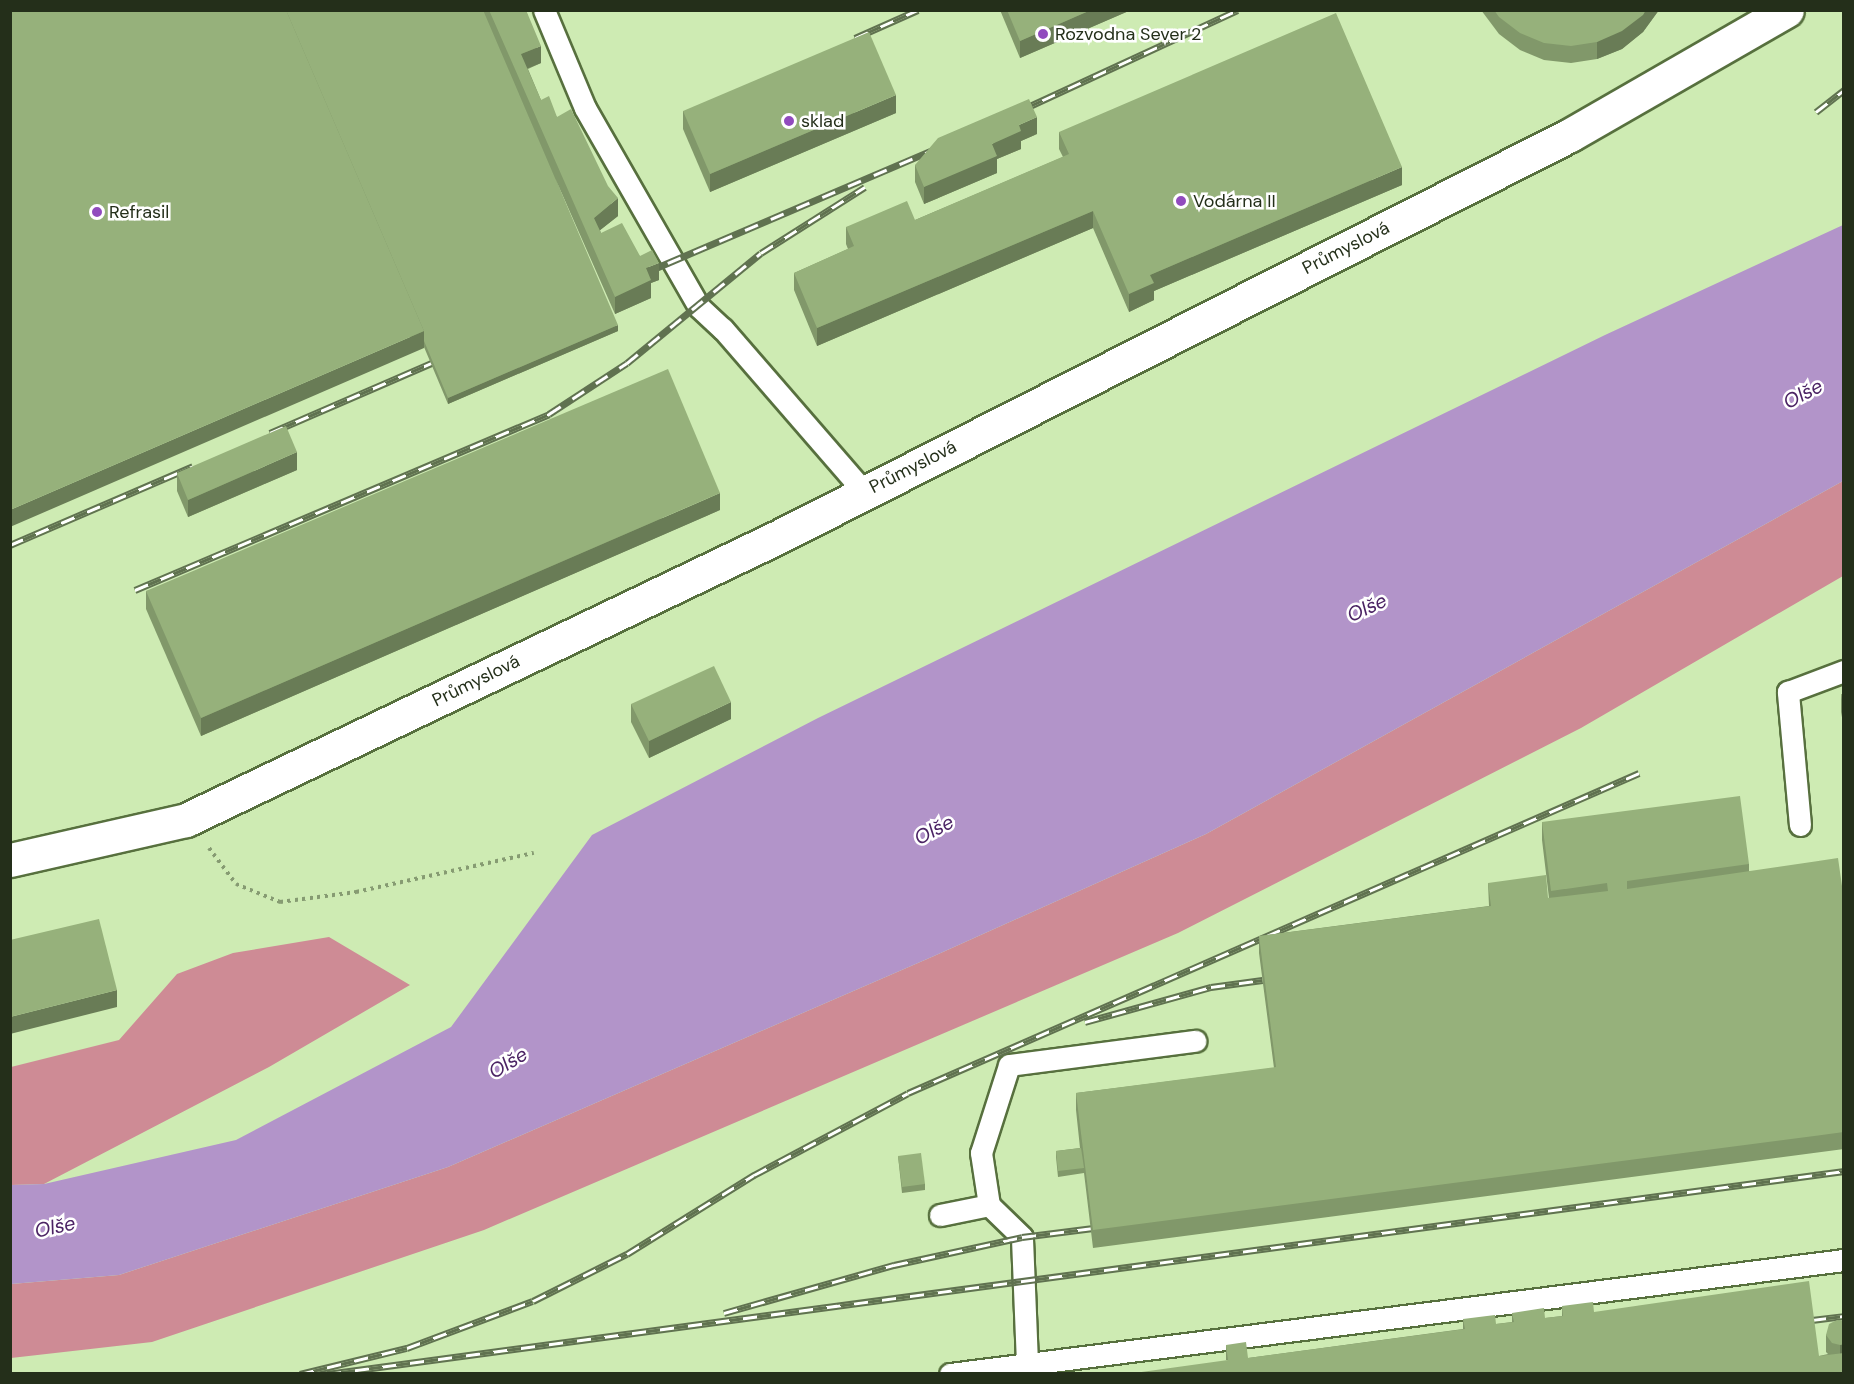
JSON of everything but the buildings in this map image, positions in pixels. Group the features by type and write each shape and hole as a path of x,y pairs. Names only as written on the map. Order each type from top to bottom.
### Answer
{"street":[{"name":"Průmyslová","path":"10,860 186,820 765,543 1570,135 1787,10"}],"lane":[{"path":"544,10 585,108 699,307 723,329 864,492"},
{"path":"1800,825 1788,692 1844,671"},
{"path":"1027,1363 1022,1238 989,1205 981,1152 1009,1065 1195,1041"},
{"path":"940,1215 989,1205"},
{"path":"950,1374 1844,1260"}],"path":[{"path":"186,820 237,884 280,902 356,892 534,853"}],"shaded area":[{"path":"1843,481 1843,576 1581,728 1178,933 484,1230 152,1342 11,1358 11,1284 119,1275 448,1167 934,956 1206,834"},
{"path":"329,937 410,985 269,1067 44,1184 11,1185 11,1067 119,1040 177,974 233,953"}],"water":[{"name":"Olše","path":"1843,225 1843,481 1206,834 934,956 448,1167 119,1275 11,1284 11,1185 44,1184 236,1140 451,1027 592,835 818,718 1605,335"}],"railway":[{"path":"855,38 918,10"},
{"path":"1017,112 1238,10"},
{"path":"1816,112 1844,90"},
{"path":"642,274 940,147"},
{"path":"135,590 549,414 627,363 761,253 865,187"},
{"path":"270,433 446,357"},
{"path":"10,545 193,466"},
{"path":"300,1374 407,1348 533,1301 627,1254 754,1175 908,1093 1639,773"},
{"path":"1085,1022 1211,987 1263,980"},
{"path":"327,1374 1844,1171"},
{"path":"724,1313 894,1265 1022,1237 1093,1228"},
{"path":"1812,1320 1844,1316"}],"place":[{"name":"Rozvodna Sever 2","path":"1043,34"},
{"name":"sklad","path":"789,121"},
{"name":"Vodárna II","path":"1181,201"},
{"name":"Refrasil","path":"97,212"}]}
